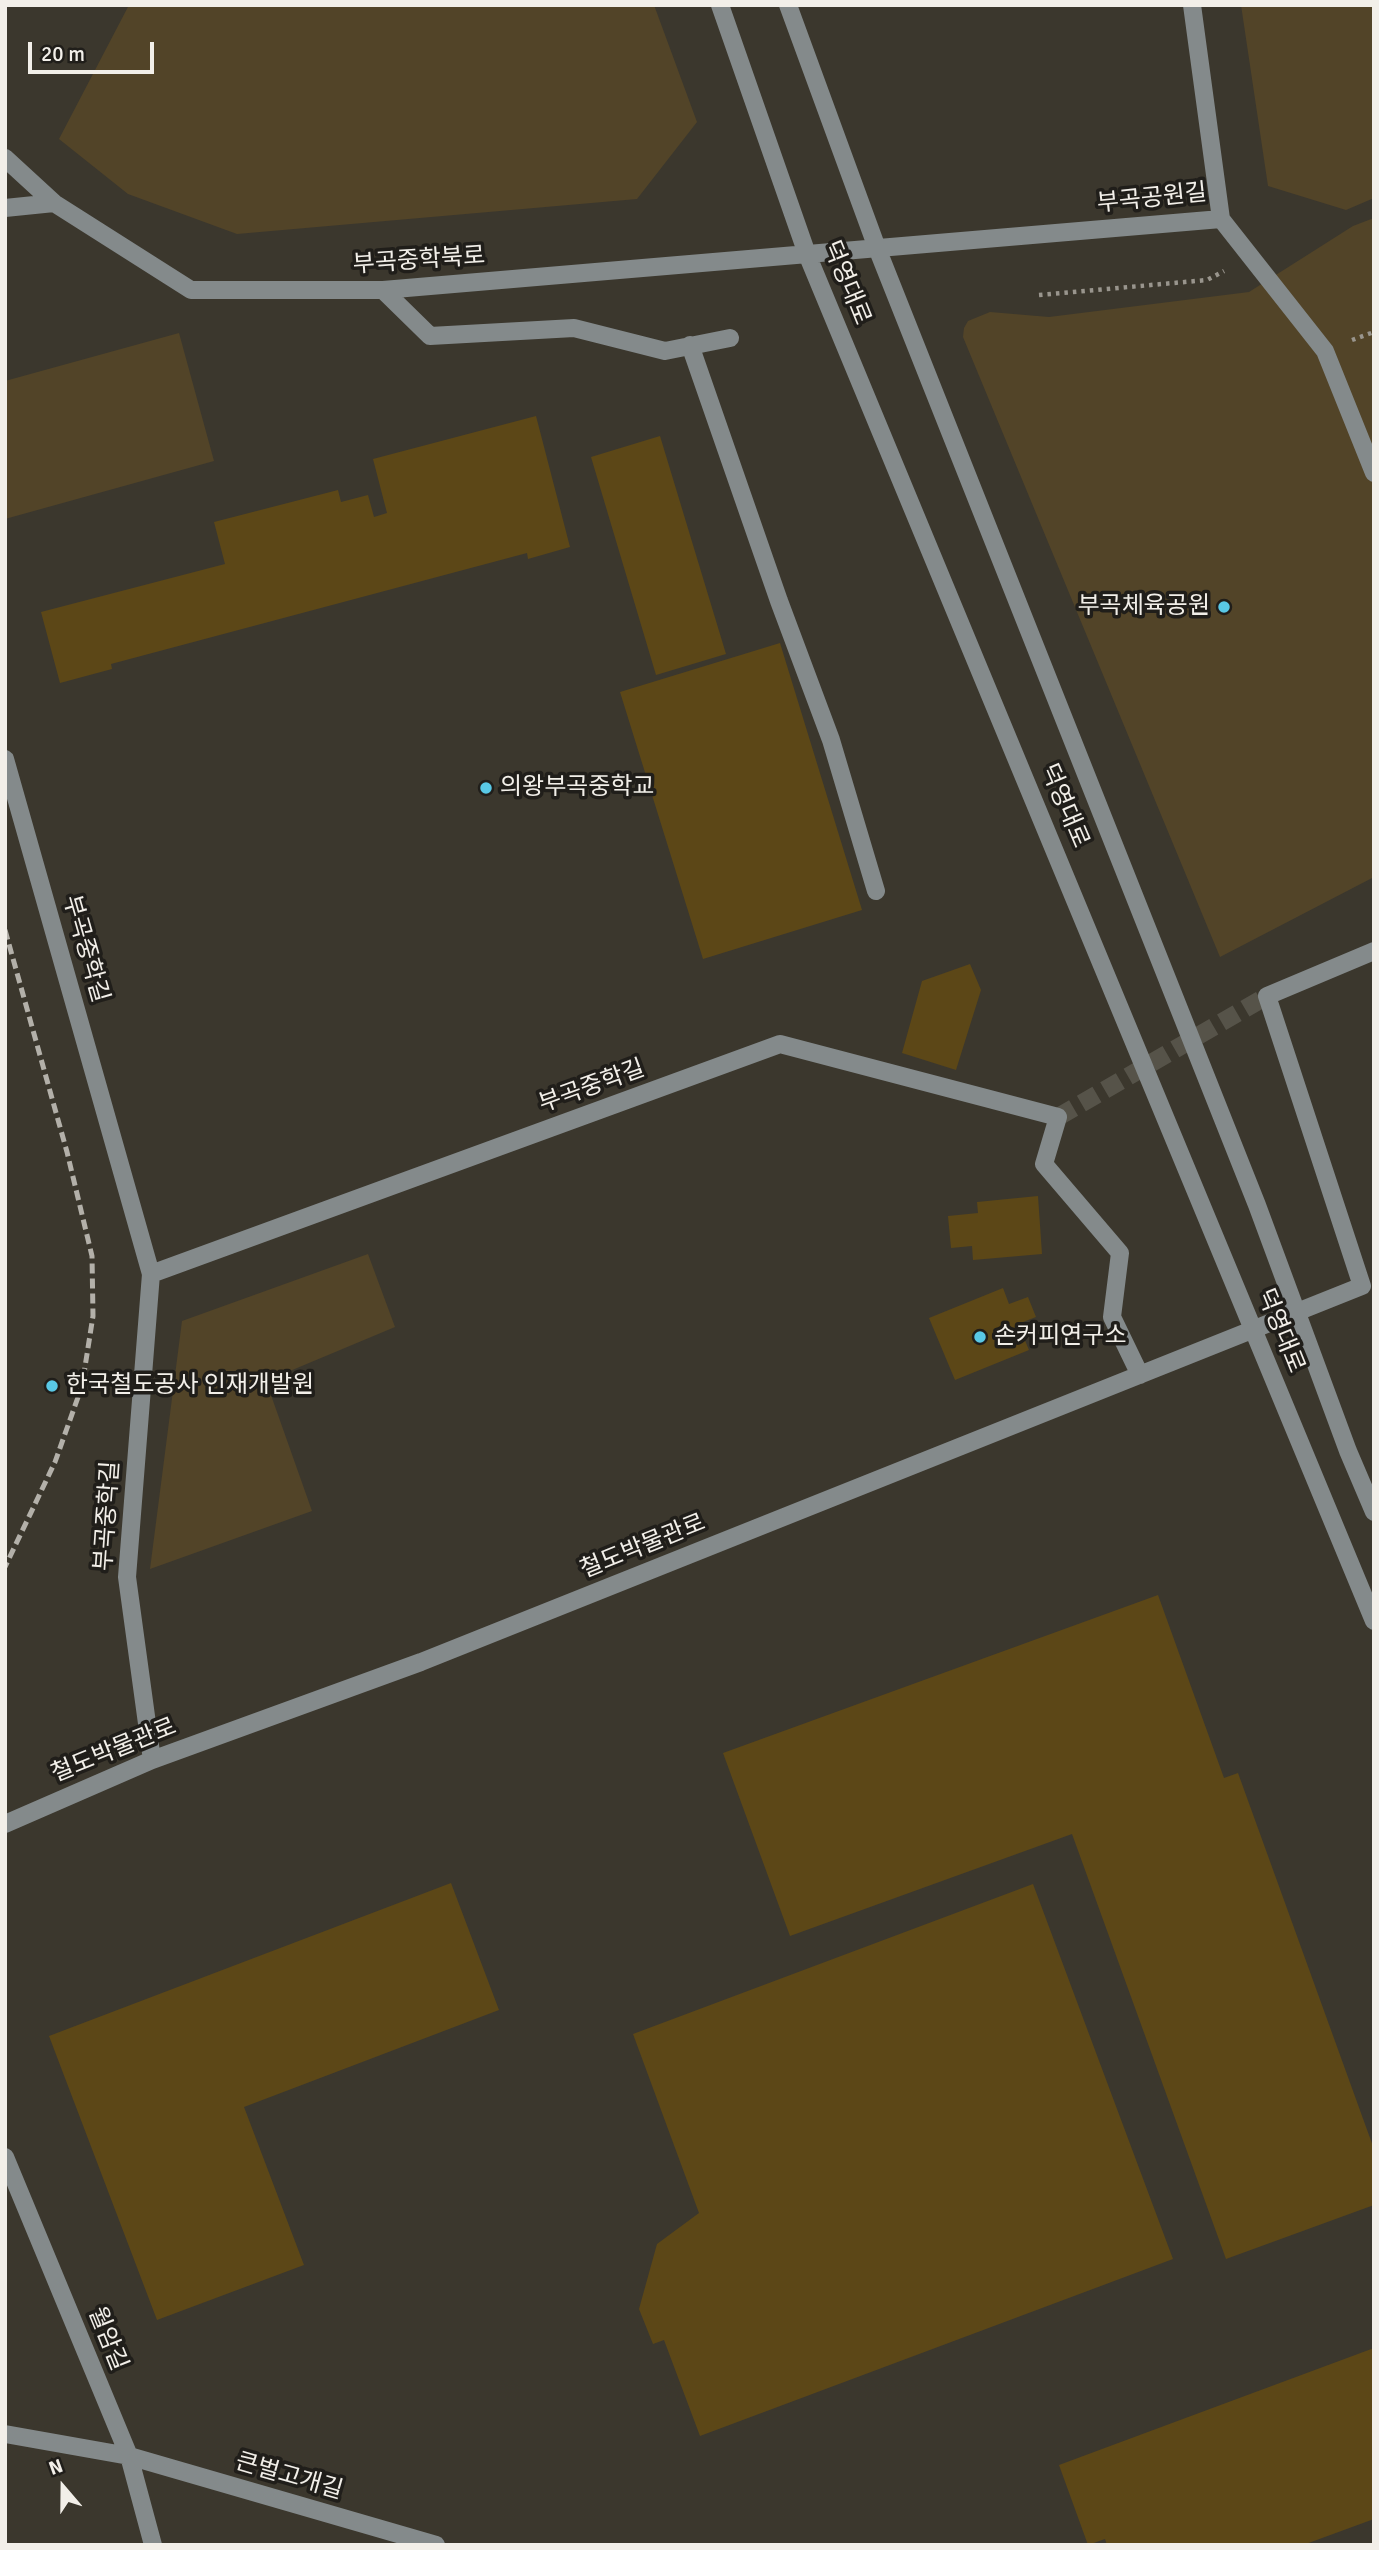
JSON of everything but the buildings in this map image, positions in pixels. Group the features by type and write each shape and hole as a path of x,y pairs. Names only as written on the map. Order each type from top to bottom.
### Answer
{"street":[{"name":"덕영대로","path":"720,5 807,254 1374,1621"},
{"name":"덕영대로","path":"788,5 877,248 1258,1205 1348,1451 1374,1512"},
{"name":"부곡공원길","path":"877,248 1221,219 1192,5"},
{"name":"부곡중학북로","path":"5,158 54,203 191,290 383,290 877,248"},
{"path":"5,208 54,203"},
{"path":"1221,219 1325,351 1374,473"},
{"path":"383,290 430,336 574,328 665,351 730,338"},
{"path":"690,345 779,601 831,740 877,891"},
{"name":"부곡중학길","path":"5,759 151,1274 127,1577 152,1760"},
{"name":"철도박물관로","path":"5,1824 152,1760 421,1662 1362,1286 1267,996 1374,951"},
{"name":"부곡중학길","path":"151,1274 780,1044 1058,1117 1044,1164 1120,1254 1112,1317 1140,1375"},
{"name":"월암길","path":"5,2157 129,2456 153,2545"},
{"name":"큰벌고개길","path":"5,2434 129,2456 436,2545"}],"path":[{"path":"1039,295 1207,279 1251,258"}],"shaded area":[{"path":"129,5 654,5 697,122 637,199 237,234 128,194 59,139"},
{"path":"1241,5 1374,5 1374,198 1346,210 1268,186"},
{"name":"부곡체육공원","path":"1374,218 1374,877 1220,957 963,337 964,328 968,321 990,312 1049,317 1249,292 1353,226"},
{"path":"179,333 214,461 5,519 5,381"},
{"path":"368,1254 395,1327 266,1381 312,1511 150,1569 182,1321"}],"tunnel":[{"path":"1058,1117 1267,996"}],"railway":[{"path":"5,930 67,1152 92,1256 93,1316 82,1386 55,1462 5,1567"}],"place":[{"name":"부곡체육공원","path":"1224,607"},
{"name":"의왕부곡중학교","path":"486,788"},
{"name":"손커피연구소","path":"980,1337"},
{"name":"한국철도공사 인재개발원","path":"52,1386"}]}
